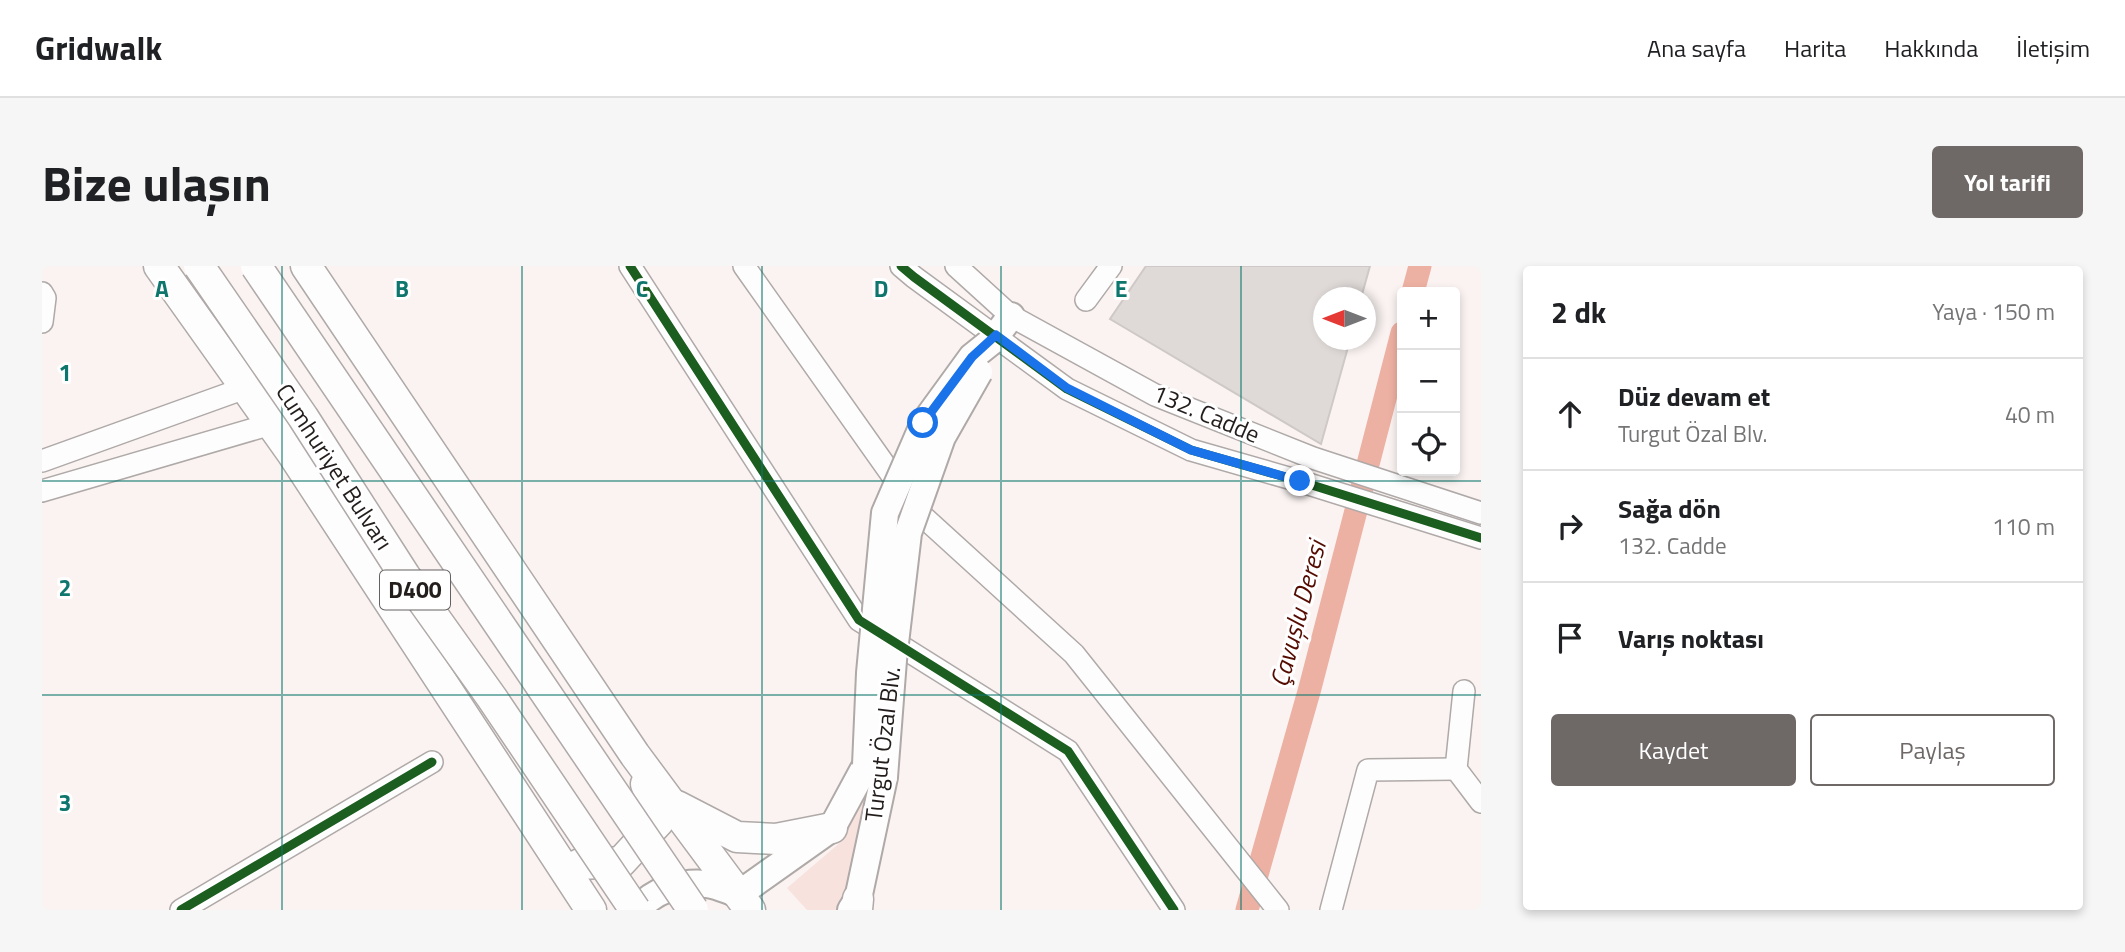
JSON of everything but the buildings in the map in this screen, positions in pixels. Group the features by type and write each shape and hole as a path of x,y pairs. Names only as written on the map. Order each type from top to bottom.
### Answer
{"highway":[{"path":"159,266 271,424 591,910"},
{"name":"Cumhuriyet Bulvarı","path":"199,266 303,417 405,576 492,698 636,910"},
{"name":"Cumhuriyet Bulvarı","path":"256,266 692,910"},
{"path":"306,266 635,755 744,902"},
{"path":"539,831 578,864 621,862 659,821 635,755"},
{"path":"670,802 737,837 776,839 832,828"}],"main road":[{"name":"Turgut Özal Blv.","path":"855,906 893,660 908,533 942,437 1000,331"},
{"name":"Turgut Özal Blv.","path":"744,902 832,828 875,771"},
{"path":"636,910 672,886 708,884 744,902"}],"street":[{"path":"629,266 859,620 1068,751 1174,910"},
{"path":"744,266 918,512 1074,654 1278,910"},
{"name":"132. Cadde","path":"901,266 1000,331 1067,388 1191,450 1481,538"},
{"name":"132. Cadde","path":"956,266 1000,331 1313,458 1481,513"},
{"path":"1086,300 1111,266"},
{"path":"42,293 45,298 42,322"},
{"path":"42,461 245,388"},
{"path":"42,491 271,424"},
{"path":"1464,691 1456,769 1481,802"},
{"path":"181,910 432,762"},
{"path":"1331,910 1368,770 1456,769"}],"shaded area":[{"path":"879,746 864,830 845,891 836,910 807,910 787,888 842,841"}],"waterway":[{"name":"Çavuşlu Deresi","path":"1414,287 1420,266"},
{"name":"Çavuşlu Deresi","path":"1247,910 1310,688 1398,350"}],"cycle path":[{"path":"630,266 859,620 1068,751 1174,910"},
{"path":"901,266 1067,389 1191,450 1481,538"},
{"path":"181,910 432,762"}],"route":[{"path":"923,423 972,357 996,335 1067,388 1191,450 1300,481"}]}
